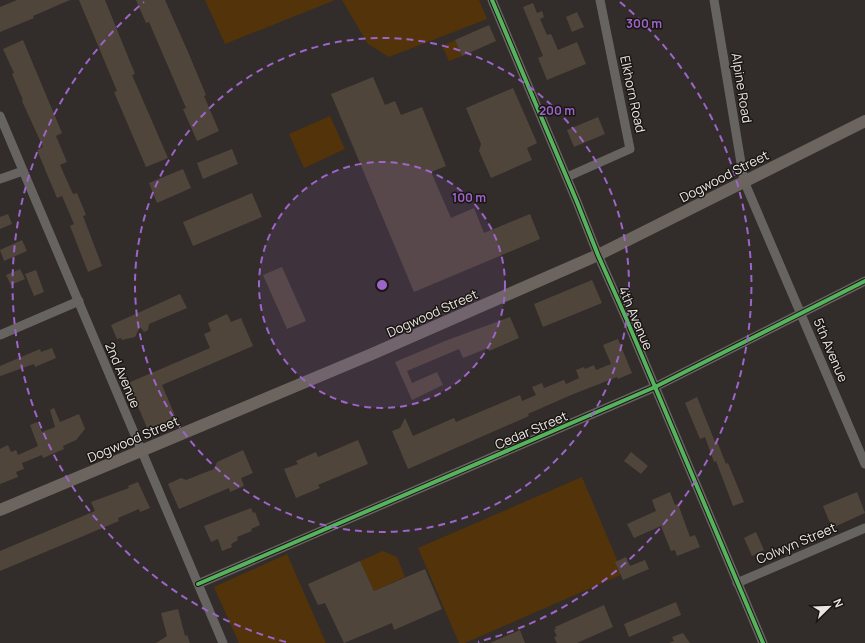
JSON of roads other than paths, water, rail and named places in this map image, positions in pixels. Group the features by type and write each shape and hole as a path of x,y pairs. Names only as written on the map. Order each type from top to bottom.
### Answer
{"main road":[{"name":"Dogwood Street","path":"0,510 372,354 598,255 865,121"}],"street":[{"name":"4th Avenue","path":"492,0 567,177 598,255 763,643"},
{"name":"Elkhorn Road","path":"567,177 630,149 600,0"},
{"name":"Alpine Road","path":"714,0 744,181"},
{"name":"2nd Avenue","path":"0,116 79,301 140,450 223,643"},
{"path":"0,179 23,171"},
{"name":"5th Avenue","path":"744,181 865,464"},
{"name":"Cedar Street","path":"198,584 655,387 865,281"},
{"path":"0,335 79,301"},
{"name":"Colwyn Street","path":"737,583 865,528"}]}
